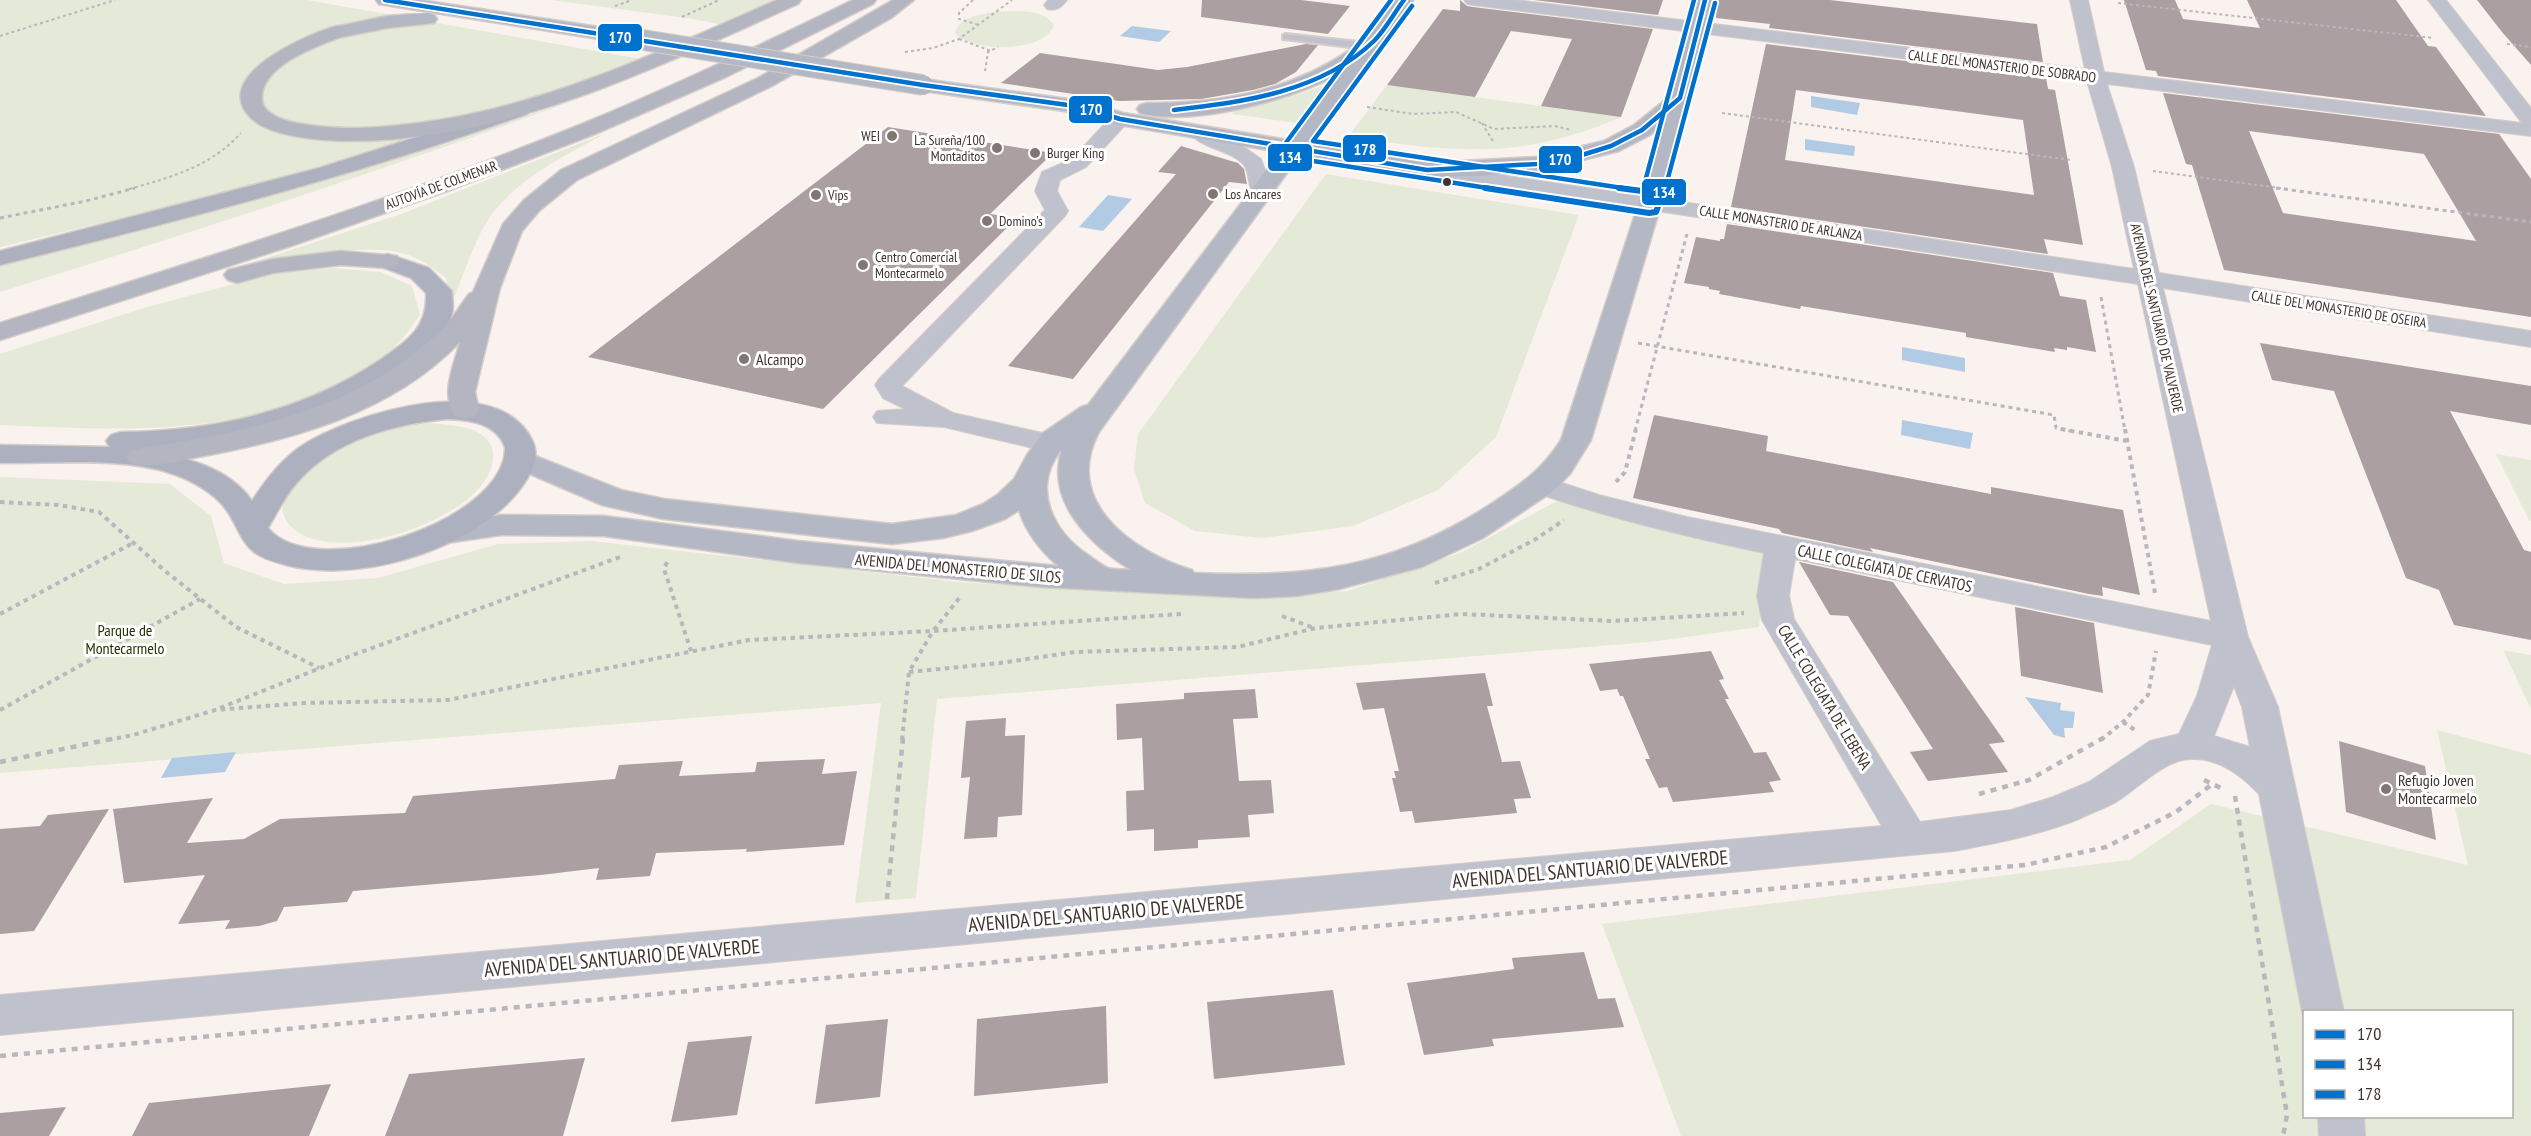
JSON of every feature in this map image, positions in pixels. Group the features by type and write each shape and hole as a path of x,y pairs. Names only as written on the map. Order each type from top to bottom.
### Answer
{"highway":[{"path":"337,32 285,55 262,74 256,81 251,99 260,115 275,123 297,129 333,133 374,133 449,124 553,98 792,0"},
{"name":"AUTOVÍA DE COLMENAR","path":"0,310 269,226 421,174 566,119 682,70 833,0"},
{"name":"AUTOVÍA DE COLMENAR","path":"0,333 285,240 453,181 587,129 720,73 867,0"},
{"path":"465,410 461,392 487,288 511,229 532,205 569,175 765,82 885,14 905,0"},
{"path":"0,333 32,330 273,266 341,258 388,261"},
{"path":"141,457 218,447 295,427 362,400 410,371 449,338 487,288"}],"main road":[{"path":"0,258 181,214 336,171 474,127 553,98"},
{"path":"0,439 142,442 206,436 274,421 332,399 383,372 419,344 439,315 439,291 420,273 388,261"},
{"path":"0,454 141,457 184,467 216,485 236,500 253,527 263,542 286,554 318,560 357,558 399,549 439,534 470,517 495,498 512,478 520,459 519,441 508,427 490,416 465,410 424,411 383,421 345,435 311,453 285,476 253,527"}],"street":[{"name":"AVENIDA DEL MONASTERIO DE SILOS","path":"1211,585 1173,577 1144,563 1099,528 1082,506 1073,487 1076,450 1086,429 1104,403 1404,0"},
{"name":"CALLE DEL MONASTERIO DE SOBRADO","path":"1473,0 2531,130"},
{"path":"1211,585 1253,587 1297,585 1377,568 1443,546 1472,531 1541,485 1559,466 1576,440 1650,203 1706,0"},
{"name":"AVENIDA DEL SANTUARIO DE VALVERDE","path":"2079,0 2095,77 2123,167 2231,637 2260,707 2323,1010"},
{"path":"2437,0 2531,121"},
{"path":"337,32 398,1"},
{"name":"CALLE MONASTERIO DE ARLANZA","path":"398,1 923,85 1082,107 1131,121 1294,149 2147,278"},
{"path":"337,32 407,20 429,19 472,24 522,21"},
{"name":"AVENIDA DEL MONASTERIO DE SILOS","path":"1082,107 1170,111 1221,106 1276,94 1320,77 1349,60 1371,43"},
{"path":"1427,170 1536,164 1582,155 1611,146 1642,130 1680,98"},
{"path":"1105,159 1131,121"},
{"path":"944,419 893,392 888,385 1057,211 1046,191 1050,177 1079,163 1131,121"},
{"name":"CALLE MONASTERIO DE ARLANZA","path":"1202,134 1230,146 1254,163 1262,192"},
{"name":"CALLE DEL MONASTERIO DE OSEIRA","path":"2147,278 2531,339"},
{"name":"AVENIDA DEL MONASTERIO DE SILOS","path":"520,459 613,498 653,507 892,534 925,531 966,522 999,510 1021,492 1050,443 1104,403"},
{"path":"887,417 944,419 1050,443"},
{"path":"1033,474 1031,493 1035,514 1046,534 1059,552 1103,580"},
{"name":"CALLE COLEGIATA DE CERVATOS","path":"1541,485 1590,502 1687,527 2231,637"},
{"name":"AVENIDA DEL MONASTERIO DE SILOS","path":"439,534 501,525 604,526 677,538 932,566 1103,580 1211,585"},
{"name":"CALLE COLEGIATA DE LEBEÑA","path":"1780,547 1773,596 1775,612 1910,839"},
{"name":"AVENIDA DEL SANTUARIO DE VALVERDE","path":"2192,745 2214,696 2231,637"},
{"name":"AVENIDA DEL SANTUARIO DE VALVERDE","path":"0,1015 1954,835 2011,825 2063,809 2102,792 2163,751 2192,745 2229,753 2256,766 2276,787"},
{"path":"2341,1118 2342,1136"}],"lane":[{"path":"1286,37 1371,43"}],"path":[{"path":"0,36 115,0"},
{"path":"678,18 719,0"},
{"path":"973,0 959,13 958,19 980,25"},
{"path":"904,52 933,48 959,39 1012,0"},
{"path":"2118,3 2434,38"},
{"path":"959,39 991,51"},
{"path":"2507,44 2531,47"},
{"path":"984,73 988,52 998,47"},
{"path":"1367,107 1413,114 1456,112 1494,129 1556,126 1574,130"},
{"path":"1722,113 2071,160"},
{"path":"1482,123 1497,149"},
{"path":"0,218 86,201 180,175 204,164 229,146 245,128"},
{"path":"2123,167 2531,222"},
{"path":"1425,586 1479,569 1536,539 1611,488 1625,472 1688,229"},
{"path":"1975,795 2029,780 2099,742 2123,722 2148,695 2161,624 2100,294 2091,292"},
{"path":"1608,338 2054,415 2056,428 2127,441"},
{"path":"0,502 58,505 99,512 236,627 320,668"},
{"path":"677,538 664,569 691,651"},
{"path":"0,762 134,735 215,710 320,668 592,567 677,538"},
{"path":"0,614 134,543"},
{"path":"887,900 909,672 933,631 965,591"},
{"path":"0,710 200,599"},
{"path":"909,672 1000,663 1075,652 1237,647 1316,628 1462,614 1613,621 1775,612"},
{"path":"1272,613 1316,628"},
{"path":"215,710 304,703 448,700 749,640 933,631 1191,614"},
{"path":"2211,785 2235,793 2287,1115 2283,1136"},
{"path":"875,901 899,899"}],"green space":[{"path":"0,0 307,0 641,59 471,121 240,190 0,247"},
{"path":"551,0 781,0 722,25 694,19"},
{"path":"1026,11 1042,15 1054,25 1048,34 1037,41 1007,47 976,44 963,40 955,33 965,20 993,12"},
{"path":"632,79 318,190 0,292 0,262 247,203 455,141"},
{"path":"1331,83 1333,85 1304,124 1232,114 1235,109 1283,99"},
{"path":"1387,85 1621,117 1585,131 1518,147 1454,149 1348,137"},
{"path":"606,133 536,174 505,200 481,232 451,306 446,278 418,259 398,252 339,251 236,268 404,213"},
{"path":"1326,174 1579,215 1496,437 1438,490 1353,526 1262,538 1195,531 1145,503 1134,469 1138,434"},
{"path":"333,268 381,272 412,286 420,315 403,338 387,354 357,373 316,394 273,410 229,420 183,426 91,428 0,425 0,354 147,307 268,275"},
{"path":"430,423 474,430 488,441 493,450 493,460 485,479 463,503 416,528 366,541 343,543 318,540 306,537 288,523 282,510 287,490 296,480 324,459 366,436 396,428"},
{"path":"2496,454 2531,460 2531,521 2529,520"},
{"name":"Parque de Montecarmelo","path":"0,477 170,484 211,516 224,563 284,584 378,578 498,544 591,541 958,582 1206,596 1347,591 1460,553 1559,500 1766,547 1759,627 1650,642 937,699 916,898 855,903 881,703 0,773"},
{"path":"2503,650 2531,655 2531,709"},
{"path":"2437,730 2531,755 2531,1136 1681,1136 1602,924 2130,860 2211,804 2468,865"}],"water":[{"path":"1132,26 1171,31 1159,42 1120,36"},
{"path":"1811,96 1860,103 1857,115 1811,107"},
{"path":"1805,139 1855,146 1854,156 1805,150"},
{"path":"1108,195 1132,199 1103,231 1079,227"},
{"path":"1902,347 1965,358 1965,372 1902,360"},
{"path":"1902,420 1973,433 1970,449 1901,435"},
{"path":"2025,697 2061,703 2060,710 2075,712 2073,728 2064,728 2065,738 2054,735"},
{"path":"236,752 225,772 161,778 172,758"}],"building":[{"path":"1202,0 1301,0 1350,6 1328,34 1201,17"},
{"path":"1460,0 1467,6 1473,7 1653,29 1621,117 1541,106 1572,39 1511,31 1475,97 1387,85 1443,9 1460,11"},
{"path":"1534,0 1663,0 1658,15"},
{"path":"1717,0 1830,0 2037,24 2043,62 1769,28 1770,24 1716,18"},
{"path":"2124,0 2175,0 2183,19 2260,28 2247,0 2396,0 2428,46 2436,47 2486,116 2158,76 2156,71 2146,70"},
{"path":"2477,0 2531,0 2531,65 2502,32"},
{"path":"1306,44 1318,45 1296,72 1275,84 1201,99 1119,101 1001,83 1040,53 1158,70 1187,67"},
{"path":"1766,44 2046,78 2048,89 2055,90 2083,245 2044,239 2048,254 1731,207","holes":["1796,90 2023,120 2034,195 1785,160"]},
{"path":"2163,93 2499,134 2531,179 2531,317 2224,270 2192,165 2186,164","holes":["2249,131 2424,154 2476,241 2283,213"]},
{"name":"Centro Comercial Montecarmelo","path":"888,127 1053,153 990,214 1017,218 823,409 588,357"},
{"path":"1181,146 1238,163 1244,169 1247,184 1229,182 1073,379 1008,366 1176,174 1158,172"},
{"path":"1727,224 2053,273 2060,296 2086,300 2096,352 2067,347 2067,350 2054,348 2055,352 1966,337 1966,333 1801,306 1800,309 1719,294 1720,291 1709,289 1709,287 1684,283 1696,237 1720,241 1724,239"},
{"path":"2260,343 2531,386 2531,425 2450,411 2524,550 2531,552 2531,640 2454,625 2439,590 2406,578 2334,391 2272,380"},
{"path":"1654,415 1768,436 1766,451 1991,494 1991,487 2123,510 2140,595 2102,587 2103,596 2089,594 1870,548 1873,552 1782,533 1779,529 1633,498"},
{"path":"1799,562 1893,582 2005,742 1989,744 2008,772 1928,781 1910,752 1933,749 1848,616 1830,615"},
{"path":"2015,607 2094,623 2103,693 2021,676"},
{"path":"1711,651 1724,679 1719,680 1729,699 1725,699 1754,753 1766,752 1781,780 1769,782 1774,792 1673,802 1667,787 1659,788 1645,759 1650,759 1623,696 1620,696 1617,689 1600,691 1589,664"},
{"path":"1485,673 1493,706 1487,706 1502,762 1520,761 1531,798 1514,799 1517,813 1415,823 1412,811 1400,812 1392,778 1396,778 1394,771 1399,771 1384,708 1363,710 1356,683"},
{"path":"1255,689 1258,718 1233,719 1239,781 1271,780 1274,813 1248,815 1250,837 1198,840 1198,848 1154,851 1154,829 1127,831 1126,791 1144,790 1142,738 1117,740 1116,704 1184,699 1184,693"},
{"path":"1006,718 1005,736 1025,735 1022,815 998,817 997,837 964,839 970,777 961,778 966,721"},
{"name":"Refugio Joven Montecarmelo","path":"2339,741 2425,766 2436,840 2346,812"},
{"path":"825,759 822,774 857,771 844,845 746,852 747,849 656,853 650,876 596,880 599,868 353,891 347,902 284,907 277,921 259,926 225,929 230,920 178,924 205,875 124,883 113,809 213,798 187,843 244,839 280,819 405,813 413,796 615,779 619,765 683,761 679,776 755,772 757,762"},
{"path":"109,809 34,931 0,934 0,829 40,826 48,815"},
{"path":"1584,952 1598,999 1615,998 1624,1027 1492,1039 1494,1046 1424,1055 1407,983 1514,969 1512,958"},
{"path":"1333,990 1345,1065 1214,1079 1207,1002"},
{"path":"1106,1006 1108,1083 974,1096 977,1019"},
{"path":"888,1019 880,1097 815,1104 826,1025"},
{"path":"752,1036 737,1115 671,1122 688,1042"},
{"path":"585,1058 563,1136 385,1136 409,1074"},
{"path":"331,1084 309,1136 132,1136 149,1103"},
{"path":"66,1107 49,1136 0,1136 0,1113"}],"transit line":[{"name":"170","path":"385,0 923,85 1082,107 1120,119 1427,170 1537,164 1582,155 1611,146 1642,130 1680,98 1705,0"},
{"name":"134","path":"1391,0 1285,144 1284,151 1287,157 1649,213 1656,212 1660,206 1715,3"},
{"name":"170","path":"1174,110 1254,99 1306,83 1330,72 1353,58 1374,41 1404,0"},
{"name":"178","path":"1412,6 1313,141 1642,191 1694,0"}],"place":[{"name":"WEI","path":"892,136"},
{"name":"La Sureña/100 Montaditos","path":"997,148"},
{"name":"Burger King","path":"1035,153"},
{"name":"Los Ancares","path":"1213,194"},
{"name":"Vips","path":"816,195"},
{"name":"Domino's","path":"987,221"},
{"name":"Centro Comercial Montecarmelo","path":"863,265"},
{"name":"Alcampo","path":"744,359"},
{"name":"Refugio Joven Montecarmelo","path":"2386,789"}]}
